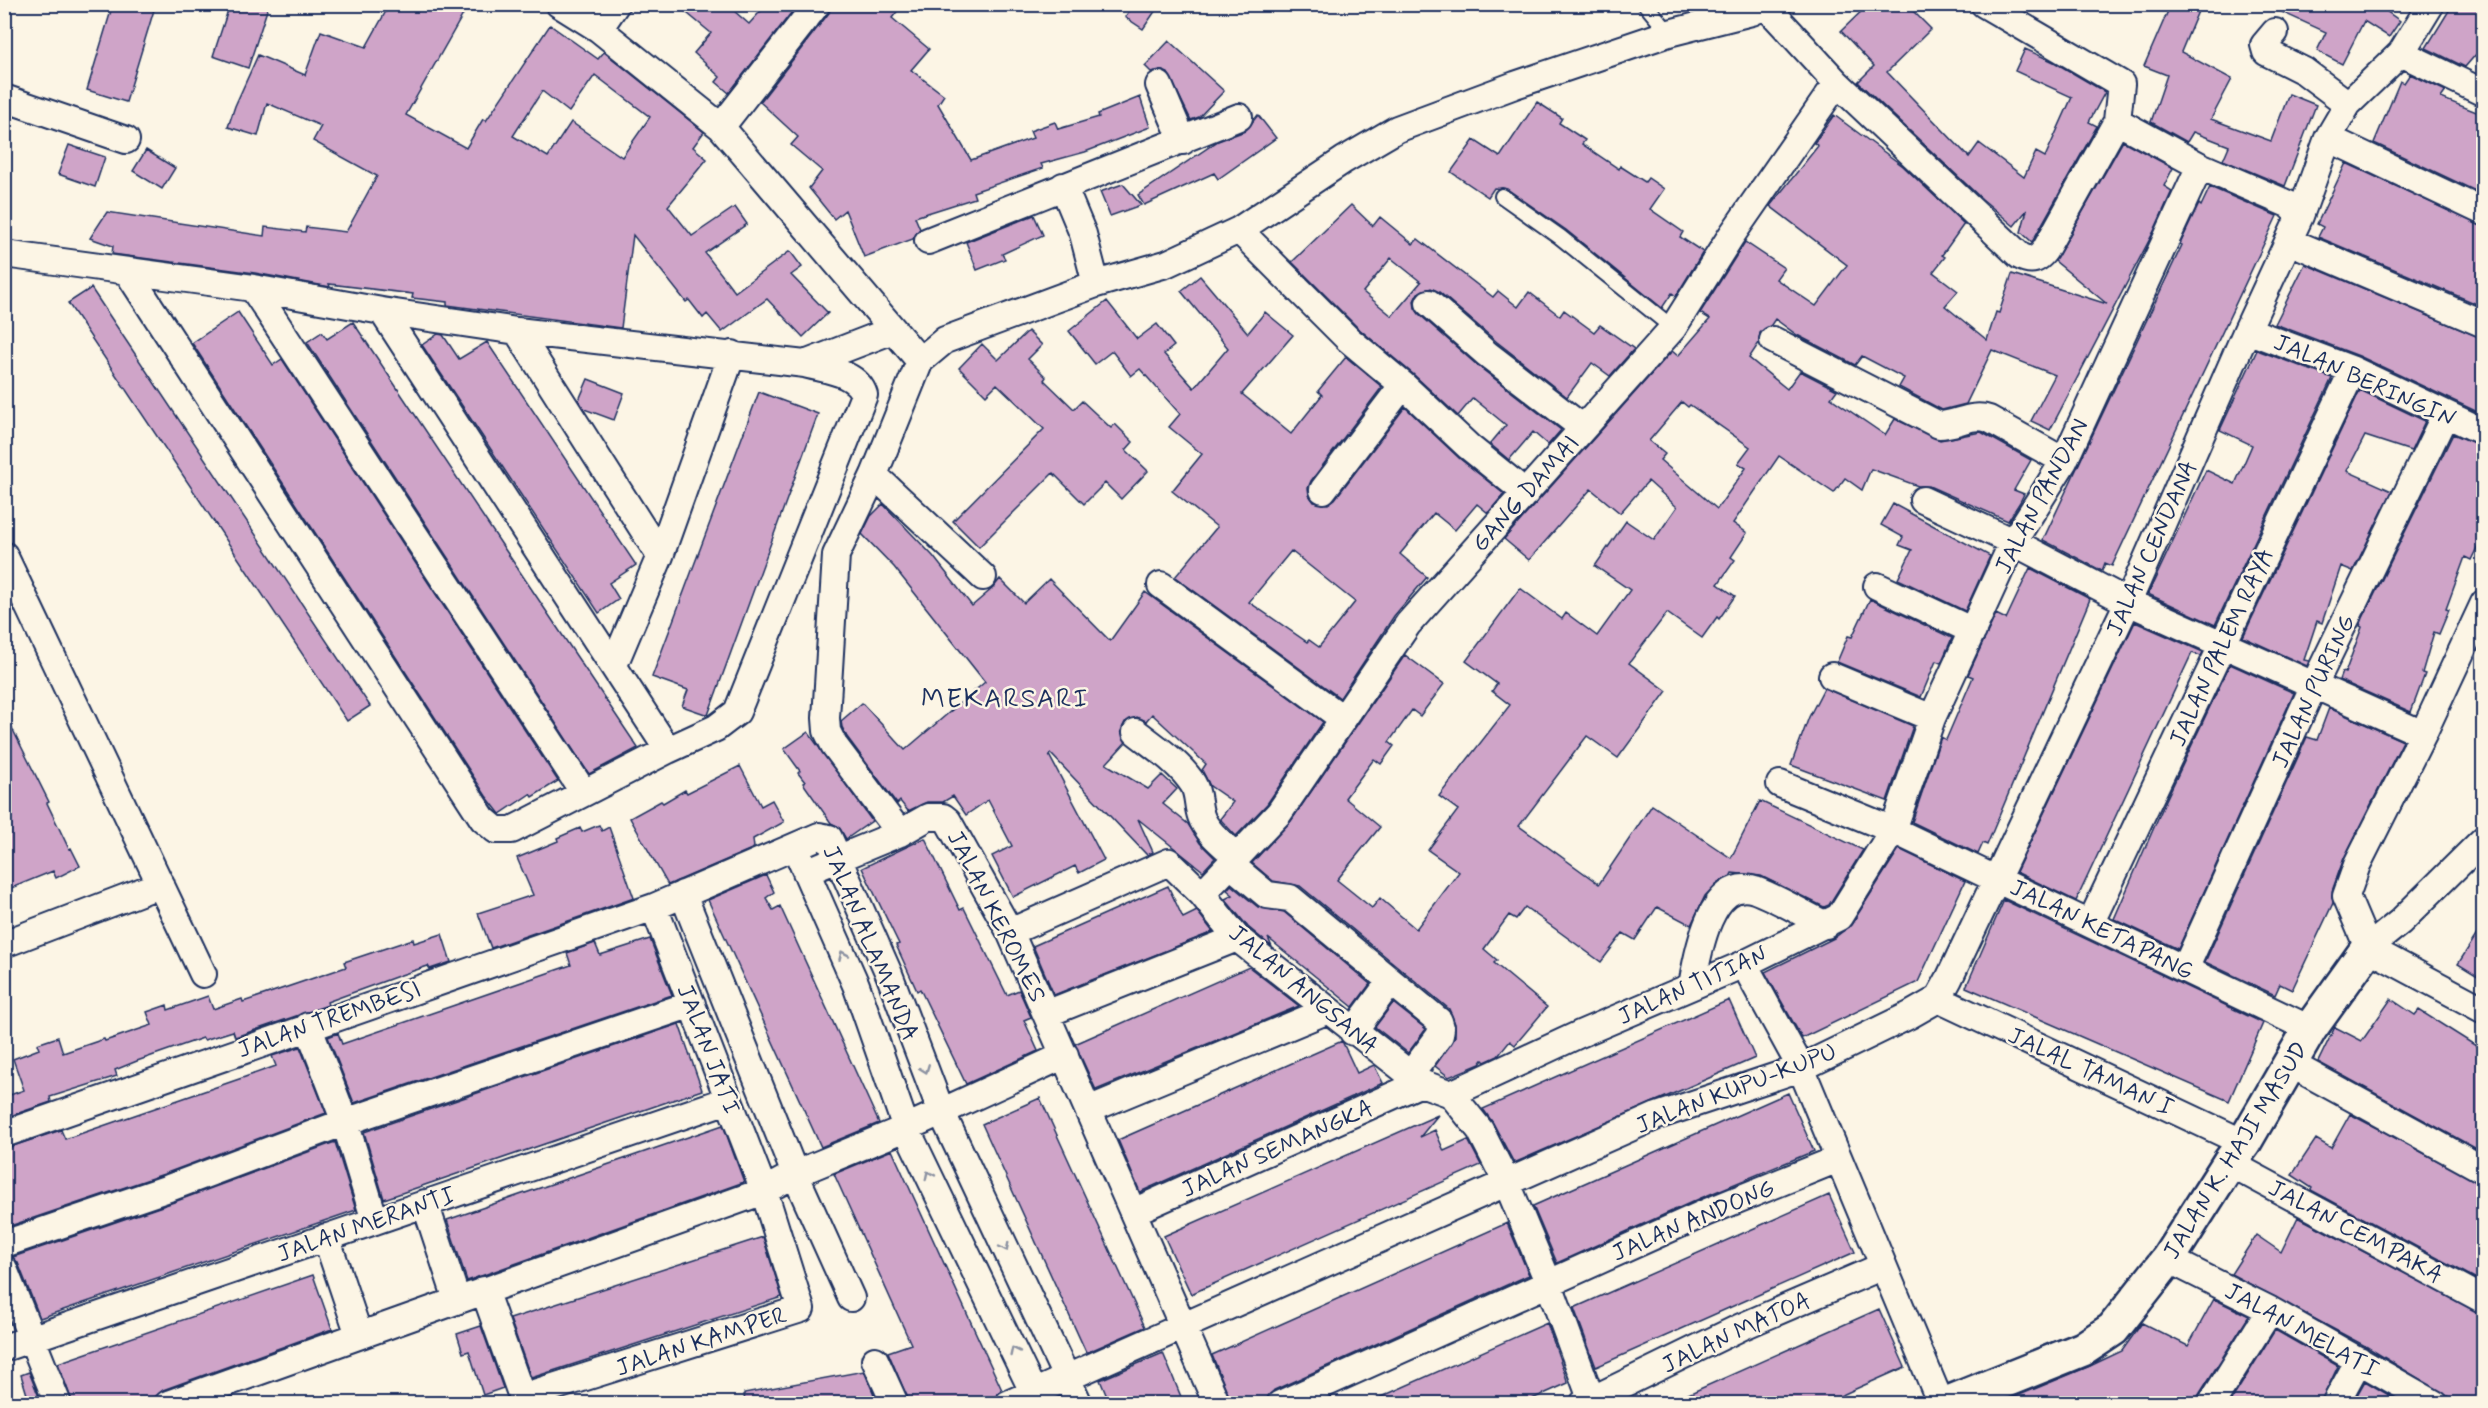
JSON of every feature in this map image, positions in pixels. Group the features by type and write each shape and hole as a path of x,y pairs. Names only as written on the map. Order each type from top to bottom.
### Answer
{"street":[{"path":"559,4 599,29 721,127 920,361"},
{"path":"599,29 616,4"},
{"path":"721,127 817,4"},
{"path":"806,872 900,833 834,745 827,731 836,555 874,475 920,361 945,340 1096,284 1166,264 1239,230 1344,159 1397,129 1515,85 1669,33 1767,5 1837,83 2020,256 2027,260 2035,259 2045,250 2117,121 2120,82 1984,4"},
{"name":"JALAN CENDANA","path":"1997,878 2128,602 2247,330 2300,216 2328,138 2348,104 2401,53 2431,4"},
{"path":"2275,32 2264,45 2266,52 2304,71 2348,104"},
{"path":"2401,53 2484,93"},
{"name":"GANG DAMAI","path":"1202,894 1279,813 1408,624 1673,328 1731,236 1837,83"},
{"path":"1159,85 1183,141"},
{"path":"4,98 126,141"},
{"path":"928,242 1239,117"},
{"path":"2117,121 2200,166 2288,204 2300,216"},
{"path":"2328,138 2484,212"},
{"name":"JALAN PANDAN","path":"1893,830 1932,718 2013,542 2064,461 2200,166"},
{"path":"1063,186 1083,234 1096,284"},
{"path":"1239,230 1348,339 1403,385 1469,447 1526,493"},
{"path":"2289,241 2484,324"},
{"path":"4,254 253,288 382,311 517,331 805,364 849,376 861,386 864,395 737,712 716,728 512,830 496,831 483,819 127,271"},
{"path":"253,288 584,793"},
{"path":"1429,303 1522,383 1583,428"},
{"path":"382,311 668,750"},
{"path":"805,364 893,330"},
{"name":"JALAN BERINGIN","path":"2247,330 2353,370 2484,432"},
{"path":"517,331 660,556"},
{"path":"1773,340 1939,425 1953,425 1979,416 1989,419 2064,461"},
{"path":"614,665 660,556 732,354"},
{"name":"JALAN PALEM RAYA","path":"2090,924 2353,370"},
{"path":"1323,490 1403,385"},
{"name":"JALAN PURING","path":"2185,969 2314,685 2445,415"},
{"path":"874,475 983,577"},
{"path":"1923,500 2013,542 2128,602 2423,734"},
{"path":"4,555 203,974"},
{"path":"1161,585 1342,718"},
{"path":"1877,586 1973,631"},
{"path":"2484,603 2423,734 2357,865 2346,896 2368,948 2484,1010"},
{"path":"1832,676 1932,718"},
{"path":"1136,732 1181,769 1194,785 1200,815 1205,825 1233,861 1267,895 1290,898 1439,1022 1442,1028 1440,1035 1415,1079"},
{"name":"JALAN KETAPANG","path":"1780,784 1893,830 1997,878 2310,1029"},
{"name":"JALAN KEROMES","path":"900,833 928,817 943,817 953,830 1010,932 1217,1404"},
{"name":"JALAN TITIAN","path":"1451,1094 1744,964 1826,925 1839,917 1846,908 1893,830"},
{"name":"JALAN ALAMANDA","path":"1037,1398 906,1128 856,985 795,847 819,836 825,835 829,838 889,974 941,1111 1079,1404"},
{"name":"JALAN K. HAJI MASUD","path":"1946,1404 2083,1349 2113,1329 2168,1259 2236,1153 2310,1029 2368,948 2400,922 2484,839"},
{"name":"JALAN TREMBESI","path":"4,1134 654,906 795,847"},
{"name":"JALAN ANGSANA","path":"1010,932 1169,862 1202,894 1237,938 1326,1011 1415,1079 1451,1094"},
{"path":"1938,999 1997,878"},
{"path":"4,944 160,884"},
{"path":"1692,986 1701,940 1715,906 1726,894 1738,889 1753,890 1826,925"},
{"name":"JALAN JATI","path":"683,894 795,1174 851,1298"},
{"name":"JALAN JATI","path":"654,906 764,1191"},
{"path":"1046,1014 1237,938"},
{"path":"1744,964 1801,1068 1941,1404"},
{"path":"856,985 889,974"},
{"path":"1353,1032 1390,982"},
{"name":"JALAN KUPU-KUPU","path":"1008,1404 1037,1398 1067,1378 1658,1116 1801,1068 1938,999"},
{"name":"JALAL TAMAN I","path":"1938,999 2236,1153"},
{"path":"4,1244 169,1188 345,1122 692,1004"},
{"path":"1088,1110 1326,1011"},
{"path":"308,1026 345,1122 375,1221"},
{"path":"168,1404 764,1191 795,1174 906,1128 1065,1055"},
{"path":"2289,1063 2484,1170"},
{"name":"JALAN SEMANGKA","path":"1133,1212 1415,1079"},
{"path":"1451,1094 1480,1130 1507,1184 1549,1284 1589,1402"},
{"name":"JALAN MERANTI","path":"4,1348 728,1100"},
{"name":"JALAN CEMPAKA","path":"2236,1153 2484,1300"},
{"name":"JALAN ANDONG","path":"1280,1404 1707,1212 1838,1159"},
{"name":"JALAN KAMPER","path":"484,1290 522,1397 782,1316 801,1309 764,1191"},
{"path":"425,1203 457,1300"},
{"path":"326,1237 358,1335"},
{"name":"JALAN MELATI","path":"2168,1259 2270,1310 2435,1404"},
{"name":"JALAN MATOA","path":"1589,1402 1741,1328 1883,1266"},
{"path":"4,1269 58,1404"},
{"path":"2211,1404 2270,1310"},
{"path":"875,1360 895,1404"},
{"path":"2336,1404 2359,1360"}],"lane":[{"path":"1646,4 1669,33"},
{"path":"1502,196 1560,237 1673,328"}],"building":[{"path":"113,4 135,4 154,10 126,102 87,90"},
{"path":"230,4 269,4 248,68 213,56"},
{"path":"390,4 469,4 406,115 466,148 483,119 486,121 550,25 598,59 604,52 704,132 693,147 707,159 668,206 692,236 735,207 747,224 705,253 735,292 790,251 802,267 791,275 828,313 803,337 767,299 722,332 707,314 703,318 689,300 686,302 633,235 621,328 447,305 447,302 412,298 413,294 329,284 330,287 255,273 112,254 113,246 90,238 107,212 264,236 265,227 305,232 306,227 346,232 377,176 313,141 321,126 267,103 258,136 228,127 258,55 305,75 321,31 366,47","holes":["595,75 650,117 622,157 571,122 548,157 513,136 542,91 569,112"]},
{"path":"676,4 726,4 749,24 767,4 798,4 729,93 716,82 720,77 694,53 711,33"},
{"path":"832,4 903,4 892,18 929,49 911,70 944,95 938,104 971,160 1033,138 1030,131 1055,122 1058,129 1099,117 1098,114 1140,97 1150,127 1085,152 1041,164 1043,168 973,192 975,198 915,217 920,229 913,239 864,257 845,210 834,219 809,188 822,171 791,145 798,137 760,102 829,13"},
{"path":"1134,4 1160,4 1143,29 1125,17"},
{"path":"1869,4 1906,4 1931,29 1887,72 1969,157 1979,143 2024,177 2036,152 2045,157 2072,97 2015,71 2025,49 2054,62 2105,92 2089,122 2097,126 2032,242 2021,232 2027,210 2014,226 1982,199 1858,82 1874,66 1841,31"},
{"path":"2171,4 2201,4 2181,52 2232,79 2211,119 2271,141 2289,94 2316,105 2285,186 2223,160 2229,146 2193,132 2187,142 2151,122 2167,75 2144,66"},
{"path":"2264,4 2376,4 2400,21 2389,37 2364,21 2342,64 2317,51 2326,32"},
{"path":"2453,4 2474,4 2484,11 2484,45 2465,67 2426,48"},
{"path":"1169,41 1224,91 1199,117 1191,120 1168,73 1160,70 1151,72 1145,66"},
{"path":"2410,74 2446,91 2441,98 2484,115 2484,195 2374,143 2400,81 2404,83"},
{"path":"1537,102 1562,118 1559,123 1585,140 1582,144 1619,169 1620,166 1645,182 1648,178 1664,189 1650,209 1683,232 1680,237 1703,252 1676,296 1672,293 1662,308 1566,230 1507,189 1494,188 1488,197 1451,172 1474,140 1500,157"},
{"path":"1258,115 1276,138 1218,179 1214,173 1144,205 1138,195 1218,141 1245,131"},
{"path":"1834,115 1903,166 1964,224 1942,255 1945,257 1933,272 1958,291 1945,306 1987,340 2012,274 2107,304 2055,261 2123,141 2173,168 2164,186 2172,191 2154,231 2050,430 2031,421 2055,375 1992,350 1966,404 1942,410 1899,387 1904,378 1862,356 1855,365 1797,335 1775,319 1760,333 1759,343 1749,358 1787,389 1800,371 1837,390 1831,398 1885,435 1895,419 1940,440 1981,432 2031,460 2014,490 2024,494 2008,521 1929,486 1918,486 1871,469 1862,490 1845,478 1834,493 1779,456 1733,523 1747,533 1731,557 1735,560 1718,584 1735,596 1719,619 1717,617 1702,638 1667,613 1629,663 1667,691 1618,758 1587,736 1519,826 1599,884 1652,805 1731,858 1760,801 1863,850 1829,905 1824,907 1761,876 1732,873 1730,877 1716,884 1705,896 1691,925 1657,907 1635,940 1623,933 1601,962 1525,907 1516,919 1509,915 1484,949 1497,960 1494,963 1547,1007 1515,1045 1510,1041 1498,1056 1485,1062 1483,1060 1480,1064 1449,1077 1435,1066 1455,1037 1455,1024 1449,1009 1300,886 1273,881 1252,863 1291,821 1405,655 1444,684 1420,716 1412,710 1389,742 1394,746 1381,764 1374,759 1345,798 1380,827 1337,880 1372,908 1380,898 1416,929 1459,872 1428,850 1458,810 1439,796 1510,705 1492,691 1497,684 1466,661 1520,588 1562,619 1566,613 1597,636 1630,590 1595,566 1626,521 1654,540 1677,507 1648,481 1620,513 1591,489 1529,560 1504,539 1672,351 1678,356 1710,319 1700,313 1745,242 1784,268 1776,279 1816,306 1847,265 1770,206 1818,146 1814,143","holes":["1682,402 1688,407 1690,405 1750,447 1738,463 1746,468 1717,509 1660,460 1665,454 1649,441"]},
{"path":"69,145 105,157 95,187 58,174"},
{"path":"146,150 175,168 162,189 133,171"},
{"path":"2346,163 2484,227 2484,307 2318,237 2323,227 2317,224"},
{"path":"1123,184 1141,205 1110,216 1100,192"},
{"path":"2210,187 2277,216 2112,566 2105,563 2102,571 2043,540 2182,245 2180,244 2199,204 2201,206"},
{"path":"1351,205 1373,226 1380,217 1413,244 1418,239 1493,297 1498,291 1518,307 1529,292 1560,316 1564,310 1594,332 1600,325 1634,349 1610,376 1592,363 1567,397 1497,342 1439,292 1431,288 1418,293 1414,301 1419,314 1478,366 1561,430 1548,445 1533,432 1509,460 1490,444 1506,425 1473,398 1458,416 1413,374 1358,328 1292,262","holes":["1391,258 1421,282 1392,316 1363,292"]},
{"path":"1034,215 1043,235 1002,254 1005,259 977,270 966,242"},
{"path":"2305,264 2484,339 2484,415 2359,356 2275,324"},
{"path":"1200,276 1248,333 1265,312 1293,335 1242,394 1291,434 1322,395 1318,391 1346,357 1382,387 1311,481 1308,488 1309,495 1314,502 1328,504 1335,499 1405,407 1459,458 1504,494 1488,513 1477,504 1455,530 1434,513 1400,554 1427,577 1394,616 1340,698 1175,577 1217,527 1172,491 1202,454 1169,427 1180,414 1140,369 1131,376 1112,351 1095,364 1069,331 1107,301 1137,339 1157,324 1174,346 1164,354 1194,388 1228,348 1181,291","holes":["1291,551 1355,602 1319,647 1309,640 1307,642 1249,602"]},
{"path":"91,288 370,706 347,721 68,303"},
{"path":"238,312 273,365 282,359 558,781 532,797 530,794 500,814 486,796 192,343"},
{"path":"353,322 638,748 589,774 307,342 322,332 327,339"},
{"path":"1028,331 1042,345 1028,359 1046,377 1044,380 1074,409 1082,401 1111,428 1115,424 1133,442 1126,450 1148,471 1121,499 1105,483 1084,504 1053,473 979,547 953,521 1044,429 997,384 986,395 959,368 982,344 998,360"},
{"path":"438,334 443,335 459,359 487,342 636,565 609,583 619,599 599,613 422,345"},
{"path":"2257,350 2332,378 2215,625 2148,594 2206,470 2235,484 2252,445 2220,430"},
{"path":"588,379 624,393 614,420 584,409 579,400"},
{"path":"2360,390 2425,421 2411,451 2365,436 2347,471 2392,491 2353,571 2341,566 2322,623 2317,621 2304,660 2309,661 2307,666 2243,637"},
{"path":"759,392 818,414 708,715 682,706 688,690 652,677"},
{"path":"2453,434 2484,447 2484,533 2471,560 2465,557 2446,609 2449,610 2439,634 2434,632 2422,673 2425,674 2411,712 2339,680 2342,672 2345,673 2362,627 2360,626 2363,618"},
{"path":"883,504 933,556 972,606 1000,579 1024,603 1049,579 1110,641 1145,592 1323,722 1267,804 1236,836 1220,819 1233,802 1210,786 1202,770 1206,764 1152,714 1146,721 1137,717 1125,722 1121,731 1126,742 1106,764 1148,789 1162,775 1177,789 1163,804 1188,824 1200,843 1215,858 1203,871 1138,819 1153,852 1147,855 1051,754 1049,755 1104,860 1079,873 1075,866 1013,897 992,856 1012,846 988,800 966,815 953,796 943,802 927,802 908,811 900,801 897,804 842,727 841,721 862,703 905,750 985,682 894,567 862,534 871,516"},
{"path":"1893,504 1990,556 1965,611 1898,579 1912,550 1899,545 1903,537 1881,525"},
{"path":"2030,568 2090,599 1987,845 1983,843 1978,854 1912,822 1941,737 1946,740 1973,677 1968,675 1996,614 2006,619"},
{"path":"1870,599 1952,638 1941,663 1936,661 1921,697 1837,662 1848,636 1852,637"},
{"path":"2135,622 2203,652 2201,656 2192,653 2076,901 2016,872"},
{"path":"2230,664 2294,693 2178,949 2114,919 2166,800"},
{"path":"1824,688 1913,726 1887,801 1791,765 1809,717"},
{"path":"2329,708 2403,741 2344,858 2332,891 2333,903 2292,990 2280,984 2275,995 2205,962 2307,737 2317,740"},
{"path":"4,712 49,802 47,803 69,849 71,848 80,866 56,878 53,871 4,891"},
{"path":"808,732 872,821 846,839 839,827 831,823 803,783 805,782 798,773 800,771 784,749"},
{"path":"740,766 761,806 772,800 784,822 753,839 754,848 668,885 630,818 661,801 663,803 685,790 687,793"},
{"path":"599,825 602,831 609,827 634,898 491,948 478,913 533,895 517,858 558,841 557,838 580,828 582,832"},
{"path":"925,838 960,910 964,908 1007,995 1019,990 1031,1017 1024,1020 1038,1051 966,1084 920,989 917,991 896,945 899,944 862,868"},
{"path":"1899,849 1965,881 1918,982 1802,1038 1765,972 1834,938 1851,925"},
{"path":"766,875 774,892 766,898 773,910 780,906 879,1123 821,1147 708,900"},
{"path":"1231,885 1258,907 1284,912 1370,984 1353,1007 1268,938 1272,947 1248,927 1225,899 1233,895 1227,890"},
{"path":"1168,886 1183,918 1197,911 1213,932 1054,995 1033,946"},
{"path":"2004,900 2263,1023 2229,1101 1966,987"},
{"path":"2484,923 2484,980 2458,964"},
{"path":"442,934 451,962 430,969 428,966 401,975 327,1002 328,1005 235,1037 233,1031 204,1040 203,1038 137,1061 115,1070 117,1076 50,1097 51,1102 4,1118 4,1097 24,1090 13,1059 39,1049 37,1044 58,1037 63,1053 152,1025 147,1012 167,1005 168,1010 208,996 213,1009 242,999 243,1002 346,967 344,962 413,939 414,943"},
{"path":"650,939 672,995 354,1103 328,1037 338,1033 342,1044 571,965 567,953 595,943 600,955"},
{"path":"1249,967 1299,1006 1096,1090 1075,1044"},
{"path":"2391,999 2415,1015 2419,1010 2484,1051 2484,1153 2318,1062 2335,1027 2362,1041"},
{"path":"1729,1000 1755,1058 1514,1163 1483,1109"},
{"path":"1393,1003 1426,1029 1408,1053 1375,1027"},
{"path":"679,1024 702,1090 384,1199 364,1132"},
{"path":"1342,1041 1357,1073 1374,1065 1383,1083 1140,1192 1118,1140"},
{"path":"300,1047 326,1113 164,1174 4,1228 4,1149 61,1130 65,1139 245,1077 276,1066 272,1056"},
{"path":"1788,1093 1814,1151 1701,1198 1557,1263 1533,1206"},
{"path":"1040,1098 1145,1327 1088,1352 1086,1352 982,1124"},
{"path":"2350,1114 2484,1185 2484,1283 2311,1190 2312,1188 2292,1175 2316,1139 2331,1148"},
{"path":"1438,1115 1420,1137 1435,1130 1444,1151 1468,1140 1481,1165 1191,1294 1164,1236"},
{"path":"723,1125 744,1182 467,1281 447,1220"},
{"path":"335,1142 356,1210 40,1318 18,1263 13,1257 174,1202"},
{"path":"892,1150 1002,1390 995,1397 981,1404 910,1404 888,1352 911,1344 834,1174"},
{"path":"1829,1195 1855,1252 1596,1367 1574,1308"},
{"path":"2298,1217 2484,1315 2484,1404 2460,1404 2367,1347 2231,1274 2256,1235 2281,1252"},
{"path":"1507,1223 1529,1275 1274,1390 1266,1400 1259,1404 1232,1404 1212,1355"},
{"path":"763,1237 782,1297 531,1378 510,1319"},
{"path":"313,1275 332,1329 163,1390 156,1396 134,1404 73,1404 58,1363"},
{"path":"2214,1299 2249,1316 2198,1396 2196,1404 1998,1404 2122,1351 2142,1323 2188,1346"},
{"path":"1879,1309 1905,1367 1823,1404 1666,1404"},
{"path":"1547,1323 1568,1383 1521,1404 1365,1404"},
{"path":"481,1326 503,1388 483,1395 469,1351 463,1353 457,1334"},
{"path":"2275,1330 2338,1366 2320,1404 2229,1404"},
{"path":"1163,1353 1184,1404 1110,1404 1100,1380"},
{"path":"864,1371 878,1404 745,1404 744,1393"},
{"path":"29,1372 39,1397 29,1401 21,1375"},
{"path":"2365,1381 2404,1404 2352,1404"}],"district":[{"name":"MEKARSARI","path":"1005,698"}]}
